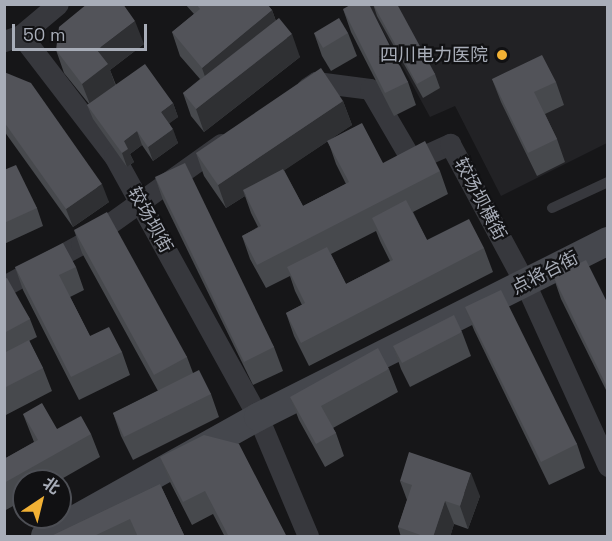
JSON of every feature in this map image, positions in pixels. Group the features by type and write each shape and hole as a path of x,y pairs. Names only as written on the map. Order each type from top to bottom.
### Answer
{"street":[{"path":"13,38 58,4"},
{"name":"较场坝街","path":"13,38 114,156 258,417 308,537"},
{"name":"较场坝横街","path":"286,101 316,82 370,89 412,161 450,144 525,283"},
{"path":"4,286 81,244 138,199 237,134"},
{"name":"点将台街","path":"45,537 258,417 608,241"},
{"path":"525,283 608,466"}],"lane":[{"path":"552,208 608,182"}],"shaded area":[{"name":"四川电力医院","path":"369,5 607,5 607,143 501,196 455,106 430,117"}],"building":[{"path":"87,4 123,4 135,21 97,50 108,64 82,84 56,50 59,27"},
{"path":"196,4 267,4 272,10 202,68 172,32 200,9"},
{"path":"352,4 369,4 408,82 385,93 343,9"},
{"path":"373,4 397,4 435,74 417,84"},
{"path":"279,18 292,34 196,109 183,93"},
{"path":"339,18 348,33 323,48 314,33"},
{"path":"542,55 556,82 534,92 557,139 528,153 492,79"},
{"path":"145,64 173,103 161,112 173,129 148,147 137,131 124,141 128,149 122,153 87,105"},
{"path":"321,68 343,101 218,185 196,153"},
{"path":"4,72 31,83 102,184 66,209 4,122"},
{"path":"362,123 383,163 425,141 440,171 257,265 242,236 261,226 243,190 283,169 303,206 349,182 327,141"},
{"path":"185,163 274,347 244,362 155,177"},
{"path":"16,165 37,208 4,223 4,170"},
{"path":"406,200 427,240 469,219 484,248 301,343 286,313 305,303 287,267 327,247 346,284 393,260 372,218"},
{"path":"107,212 187,357 154,375 74,230"},
{"path":"63,243 76,267 59,275 90,336 109,327 122,352 71,377 15,267"},
{"path":"586,260 608,304 608,389 553,276"},
{"path":"7,278 30,319 4,333 4,279"},
{"path":"501,290 577,444 541,462 465,307"},
{"path":"454,315 462,332 402,363 393,346"},
{"path":"29,340 43,368 4,388 4,353"},
{"path":"378,348 389,369 321,406 336,433 316,444 290,397"},
{"path":"199,370 211,394 124,437 113,413"},
{"path":"42,403 57,429 81,416 91,434 29,469 12,469 12,478 4,483 4,459 38,440 23,414"},
{"path":"204,435 239,444 287,537 229,537 205,491 183,502 160,457"},
{"path":"409,452 471,473 460,506 445,501 433,537 426,537 398,527 412,485 400,481"},
{"path":"160,484 185,537 138,537 130,519 92,537 49,537 66,529 72,529 72,526"}],"place":[{"name":"四川电力医院","path":"502,55"}]}
